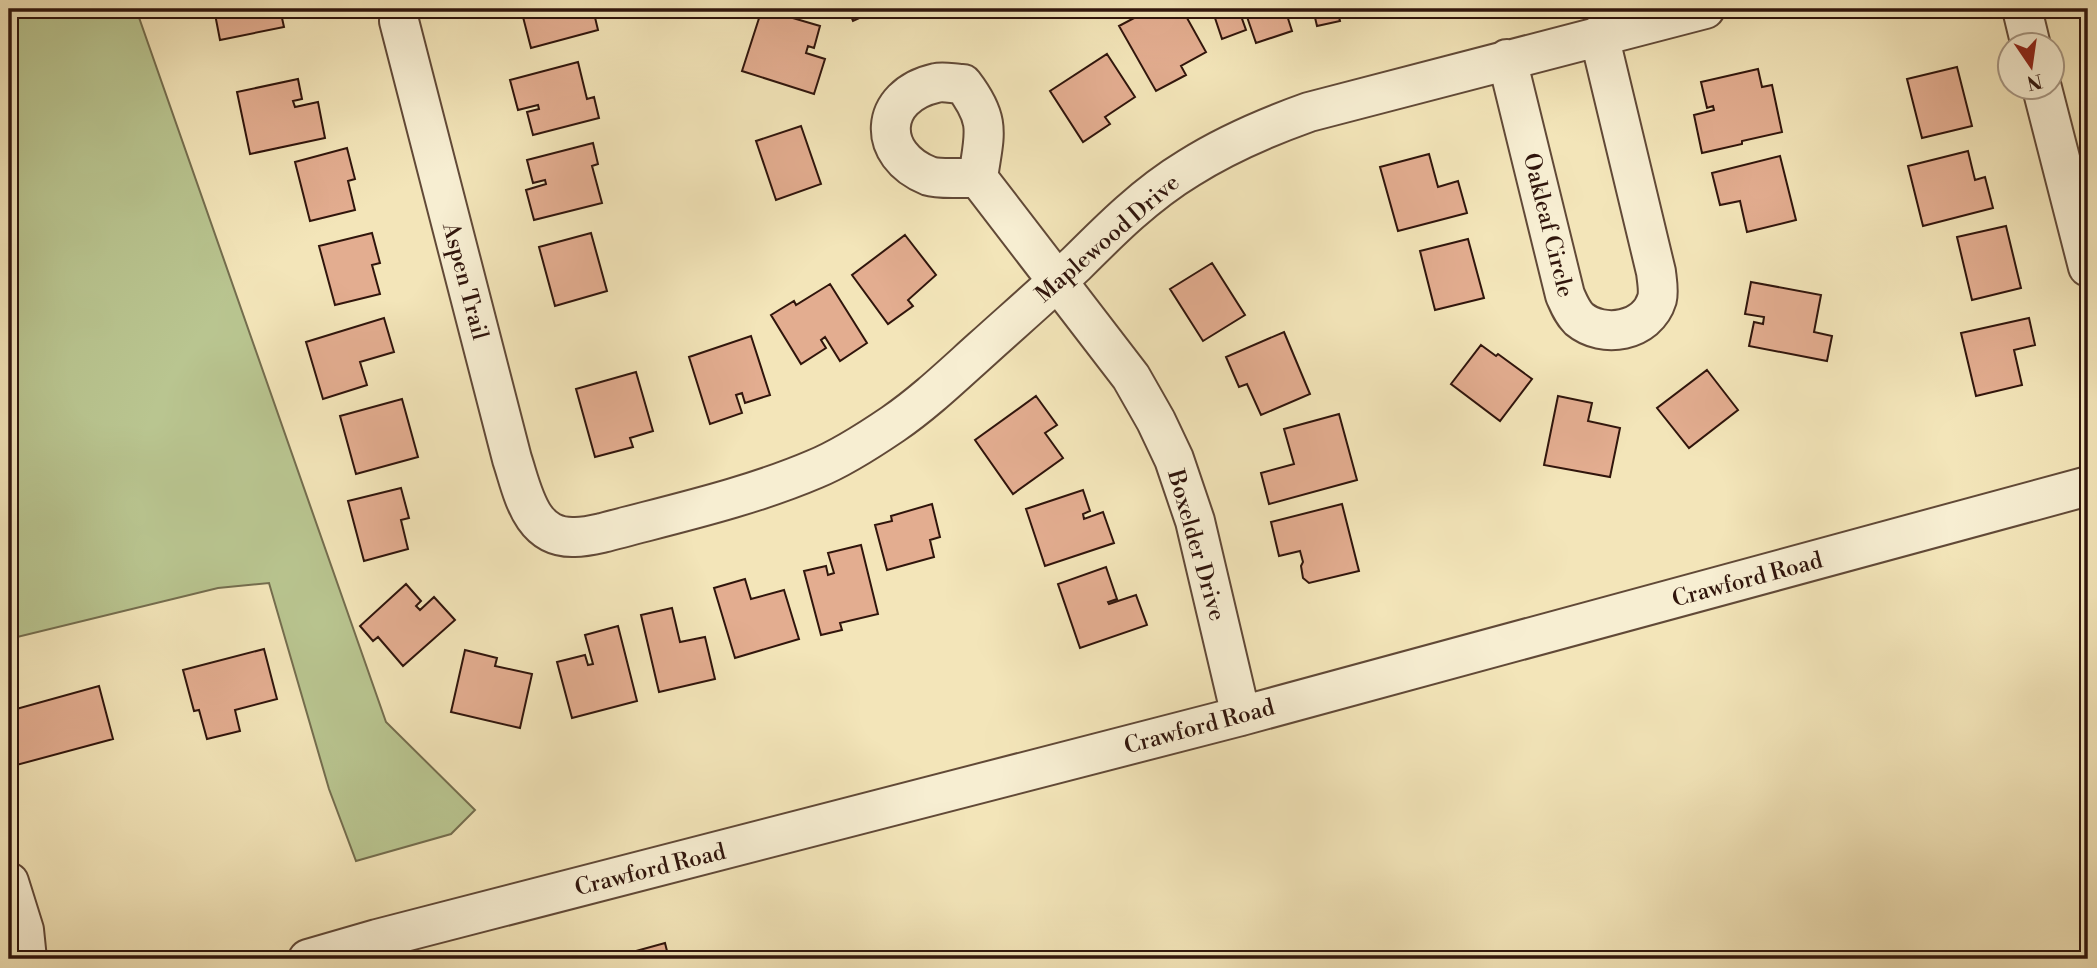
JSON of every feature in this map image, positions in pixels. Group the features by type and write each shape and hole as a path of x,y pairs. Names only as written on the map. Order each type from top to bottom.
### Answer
{"street":[{"name":"Maplewood Drive","path":"550,532 575,537 602,533 764,489 817,468 856,448 929,397 1124,217 1187,168 1230,144 1309,112 1705,9"},
{"path":"2022,9 2028,32"},
{"name":"Aspen Trail","path":"399,21 512,459 530,512 536,522 550,532"},
{"name":"Oakleaf Circle","path":"1507,59 1565,295 1572,310 1585,323 1607,331 1619,331 1631,327 1651,312 1657,300 1658,289 1599,35"},
{"path":"2046,102 2088,267"},
{"name":"Boxelder Drive","path":"978,178 1131,377 1156,421 1174,459 1195,521 1241,716"},
{"name":"Crawford Road","path":"308,959 381,949 2088,486"},
{"path":"9,882 24,930 27,959"}],"green space":[{"path":"9,9 136,9 386,722 475,810 451,834 356,861 329,789 269,583 218,588 9,639"}],"building":[{"path":"214,9 280,9 284,27 220,40"},
{"path":"542,9 593,9 598,30 531,48 523,17 543,12"},
{"path":"762,9 820,26 814,48 808,46 806,53 825,59 814,94 742,71"},
{"path":"848,9 879,9 853,21"},
{"path":"1151,9 1182,9 1206,52 1181,66 1186,75 1156,91 1119,26"},
{"path":"1212,9 1285,9 1292,31 1256,43 1245,11 1240,13 1246,30 1222,39"},
{"path":"1313,9 1337,9 1340,21 1317,26"},
{"path":"1107,54 1135,97 1105,117 1110,124 1083,142 1050,91"},
{"path":"578,62 587,99 594,97 599,118 533,135 527,112 539,109 538,105 518,110 510,80"},
{"path":"1957,67 1972,126 1922,138 1907,79"},
{"path":"1758,69 1762,87 1772,85 1782,132 1702,153 1694,115 1714,110 1713,106 1707,108 1701,82"},
{"path":"298,79 302,99 293,101 295,107 318,102 325,138 250,154 237,92"},
{"path":"801,126 821,184 776,200 756,141"},
{"path":"593,143 598,164 592,166 602,203 534,220 526,190 546,184 545,180 533,183 527,160"},
{"path":"347,148 355,179 348,181 355,210 310,221 295,162"},
{"path":"1968,151 1975,180 1985,177 1993,208 1923,226 1908,166"},
{"path":"1429,154 1438,187 1458,181 1467,213 1398,231 1380,167"},
{"path":"1780,156 1796,220 1747,232 1740,201 1720,205 1712,173"},
{"path":"2006,226 2021,288 1972,300 1957,237"},
{"path":"372,233 380,263 372,265 380,294 335,305 319,246"},
{"path":"591,233 607,291 555,306 539,247"},
{"path":"905,235 936,275 908,300 913,306 888,324 852,275"},
{"path":"1468,239 1484,298 1435,310 1420,251"},
{"path":"1212,263 1245,315 1203,341 1170,289"},
{"path":"1751,282 1821,295 1814,332 1832,336 1827,361 1749,346 1754,322 1763,324 1764,317 1745,314"},
{"path":"830,284 867,343 840,361 825,337 821,340 826,348 801,364 771,315 794,301 796,305"},
{"path":"384,318 394,352 360,362 367,385 323,399 306,342"},
{"path":"2029,318 2035,345 2014,350 2022,385 1976,396 1961,333"},
{"path":"1284,332 1310,394 1261,415 1247,384 1239,387 1226,357"},
{"path":"751,336 770,395 745,403 742,393 736,395 742,413 710,424 689,357"},
{"path":"1481,345 1532,379 1500,421 1451,384"},
{"path":"1707,370 1738,410 1689,448 1657,408"},
{"path":"636,372 653,431 630,438 633,447 595,457 576,389"},
{"path":"1036,396 1057,425 1045,433 1063,458 1013,494 975,440"},
{"path":"1558,396 1592,403 1588,421 1620,428 1610,477 1544,465"},
{"path":"402,399 418,457 356,474 340,416"},
{"path":"1339,414 1357,480 1269,504 1261,473 1294,464 1284,429"},
{"path":"401,488 409,518 401,520 408,549 364,561 348,501"},
{"path":"1083,490 1090,511 1083,514 1084,519 1103,512 1114,543 1045,566 1026,509"},
{"path":"932,504 940,537 930,540 934,557 887,570 875,525 892,521 891,516"},
{"path":"1342,504 1359,571 1309,583 1303,578 1300,551 1279,556 1271,522"},
{"path":"861,545 878,614 840,623 842,630 821,635 804,571 826,566 828,575 834,573 828,553"},
{"path":"1106,567 1117,599 1108,602 1109,604 1136,595 1147,625 1080,648 1058,584"},
{"path":"745,579 751,599 784,590 799,639 735,658 714,588"},
{"path":"406,584 421,601 416,606 420,610 434,597 455,620 403,666 378,637 373,641 360,626"},
{"path":"672,608 680,642 705,637 715,679 659,692 641,615"},
{"path":"618,626 637,701 572,718 557,662 585,655 588,665 593,664 585,635"},
{"path":"264,649 277,699 235,710 240,731 207,739 199,710 194,711 183,670"},
{"path":"465,650 497,658 495,666 532,674 520,728 451,712"},
{"path":"99,686 113,739 9,767 9,711"},
{"path":"665,943 669,959 607,959"}]}
